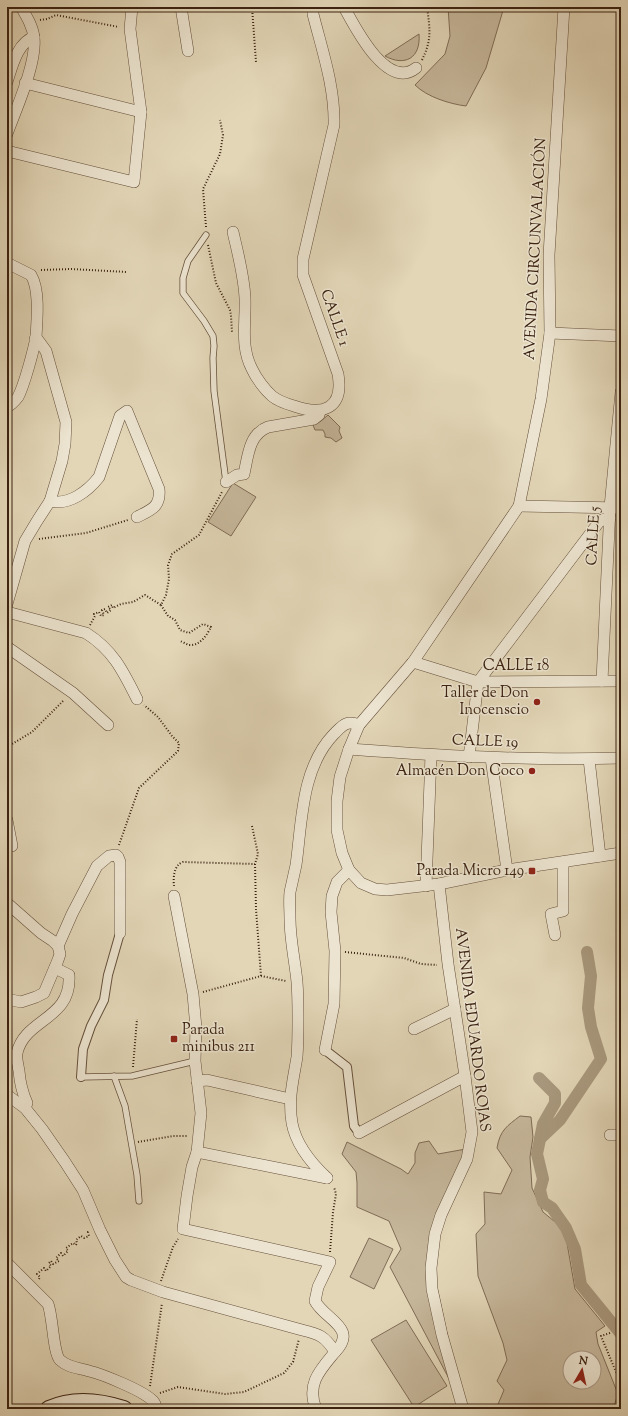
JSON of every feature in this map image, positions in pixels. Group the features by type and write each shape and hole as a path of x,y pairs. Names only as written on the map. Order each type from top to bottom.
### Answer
{"main road":[{"path":"49,1409 60,1404 78,1401 107,1404 124,1409"}],"street":[{"path":"7,134 35,55 34,37 29,21 21,7"},
{"path":"7,151 134,182 141,112 130,29 132,7"},
{"path":"181,7 188,51"},
{"name":"CALLE 1","path":"226,482 237,475 244,474 250,446 261,429 314,419 319,415 320,411 328,408 334,403 340,384 338,374 304,276 303,259 334,125 334,106 329,75 313,14 313,7"},
{"path":"344,7 360,36 378,60 389,69 401,73 410,72 416,68"},
{"name":"AVENIDA CIRCUNVALACIÓN","path":"564,7 549,255 550,333 541,399 519,506 413,662 359,725 340,777 337,801 338,830 342,853 349,870 361,883 376,889 387,890 439,884 507,870 621,853"},
{"path":"7,82 15,57 28,41 34,37"},
{"path":"25,83 141,112"},
{"path":"234,232 241,266 245,297 246,355 253,371 272,396 286,404 299,408 320,411"},
{"path":"7,263 31,275 36,291 37,304 35,339 23,385 18,397 11,405 7,407"},
{"path":"550,333 621,336"},
{"path":"7,604 26,541 50,501 62,461 65,444 66,422 46,352 38,340 35,339"},
{"name":"CALLE 5","path":"602,681 621,392"},
{"path":"50,501 56,502 72,499 86,491 99,477 120,416 126,411 159,489 160,498 154,508 137,517"},
{"path":"519,506 614,511"},
{"path":"469,757 478,682 598,522 614,511"},
{"path":"7,612 86,633 95,639 107,650 121,667 137,699"},
{"path":"7,647 72,692 108,724"},
{"name":"CALLE 18","path":"413,662 478,682 621,681"},
{"path":"327,1178 316,1168 297,1141 292,1124 290,1099 297,1056 297,983 290,920 290,893 296,866 307,785 314,763 329,739 342,725 352,722 359,725"},
{"name":"CALLE 19","path":"349,749 431,756 491,758 621,758"},
{"path":"426,886 431,756"},
{"path":"491,758 507,870"},
{"path":"589,759 600,856"},
{"path":"7,820 10,847"},
{"path":"58,946 72,914 98,866 109,856 116,855 120,858 120,933 108,975 104,1000 91,1026 83,1049 81,1077"},
{"path":"555,935 551,914 563,911 563,862"},
{"path":"349,870 337,882 333,890 331,912 335,951 334,1004 325,1050 347,1067 354,1126 359,1133 465,1076"},
{"name":"AVENIDA EDUARDO ROJAS","path":"439,884 448,964 472,1132 470,1149 441,1215 435,1234 431,1268 432,1290 442,1335 463,1409"},
{"path":"174,896 193,994 196,1028 195,1061 201,1113 197,1152 192,1167 186,1196 183,1229 330,1262 318,1287 315,1301 323,1312 343,1330 343,1340 319,1372 312,1385 312,1400 316,1409"},
{"path":"7,903 58,946 60,954 44,993 36,998 21,1002 7,999"},
{"path":"25,1108 27,1103 20,1085 17,1053 22,1040 29,1032 58,1009 66,997 69,975 55,968"},
{"path":"414,1029 455,1009"},
{"path":"197,1081 207,1080 290,1099"},
{"path":"7,1095 25,1108 50,1140 82,1190 114,1260 126,1277 161,1291 317,1333 323,1336 335,1352"},
{"path":"610,1135 621,1135"},
{"path":"197,1152 327,1178"},
{"path":"7,1263 48,1304 51,1312 56,1350 59,1360 68,1365 90,1371 124,1384 149,1396 156,1409"}],"lane":[{"path":"206,235 188,260 183,278 182,293 204,321 213,336 214,391 226,482"},
{"path":"81,1077 132,1076 195,1061"},
{"path":"114,1076 125,1106 137,1175 139,1201"}],"path":[{"path":"252,7 256,62"},
{"path":"416,68 428,49 430,39 427,7"},
{"path":"29,21 47,19 56,15 130,29"},
{"path":"220,120 223,135 220,154 203,189 206,235 216,283 232,316 234,336 240,341 245,342"},
{"path":"31,275 41,270 71,269 127,272"},
{"path":"161,605 166,595 169,579 168,565 172,554 199,535 226,482"},
{"path":"26,541 86,533 137,517"},
{"path":"86,633 95,616 94,614 99,612 101,616 104,615 102,610 105,609 107,613 111,610 108,607 112,605 113,608 121,604 133,602 145,595 161,605 168,616 175,620 180,630 189,633 203,624 211,627 205,638 197,643 189,645 180,641"},
{"path":"7,747 32,732 72,692"},
{"path":"116,855 139,788 178,751 179,744 158,717 137,699"},
{"path":"252,826 258,854 255,864 256,909 261,976"},
{"path":"174,896 173,879 179,863 255,864"},
{"path":"335,951 404,958 432,966 448,964"},
{"path":"193,994 261,976 297,983"},
{"path":"132,1076 137,1019"},
{"path":"131,1143 173,1136 190,1137"},
{"path":"327,1178 333,1185 336,1194 332,1212 330,1262"},
{"path":"183,1229 173,1247 161,1291 149,1396 178,1387 225,1394 244,1392 284,1372 293,1362 302,1330"},
{"path":"31,1287 40,1277 38,1274 44,1268 46,1271 51,1266 49,1263 51,1261 53,1264 59,1260 56,1258 61,1253 63,1256 68,1252 66,1248 73,1243 76,1245 76,1240 81,1236 84,1238 89,1236 88,1232 100,1230"},
{"path":"610,1333 601,1336 621,1384"}],"shaded area":[{"path":"448,7 504,7 486,68 466,106 453,104 439,99 426,93 415,85 445,54 450,36"},
{"path":"419,34 417,49 410,58 399,61 385,56"},
{"path":"328,415 340,427 339,431 342,438 336,442 331,438 325,437 323,430 315,430 313,425"},
{"path":"233,483 256,497 231,536 208,522"},
{"path":"520,1116 531,1117 533,1137 530,1157 532,1188 543,1212 560,1226 567,1243 575,1289 605,1326 596,1332 600,1350 562,1350 562,1390 602,1390 602,1354 618,1394 613,1409 496,1409 504,1390 497,1381 507,1360 503,1343 478,1276 476,1234 485,1224 484,1192 501,1194 512,1170 497,1148 502,1133"},
{"path":"429,1141 438,1154 466,1149 448,1196 433,1269 465,1409 390,1267 401,1249 389,1221 357,1207 356,1172 342,1154 347,1142 408,1174 415,1163 415,1153 419,1143"},
{"path":"369,1238 393,1249 374,1289 350,1277"},
{"path":"406,1320 447,1386 414,1407 371,1340"}],"waterway":[{"path":"540,1139 560,1120 601,1059 591,1027 588,1008 591,976 587,952"},
{"path":"539,1078 555,1094 555,1103 543,1124 537,1154 543,1179 540,1190 543,1202 552,1208 566,1228 575,1249 581,1285 621,1334"}],"place":[{"name":"Taller de Don Inocenscio","path":"537,702"},
{"name":"Almacén Don Coco","path":"532,771"},
{"name":"Parada Micro 149","path":"532,871"},
{"name":"Parada minibus 211","path":"174,1039"}]}
